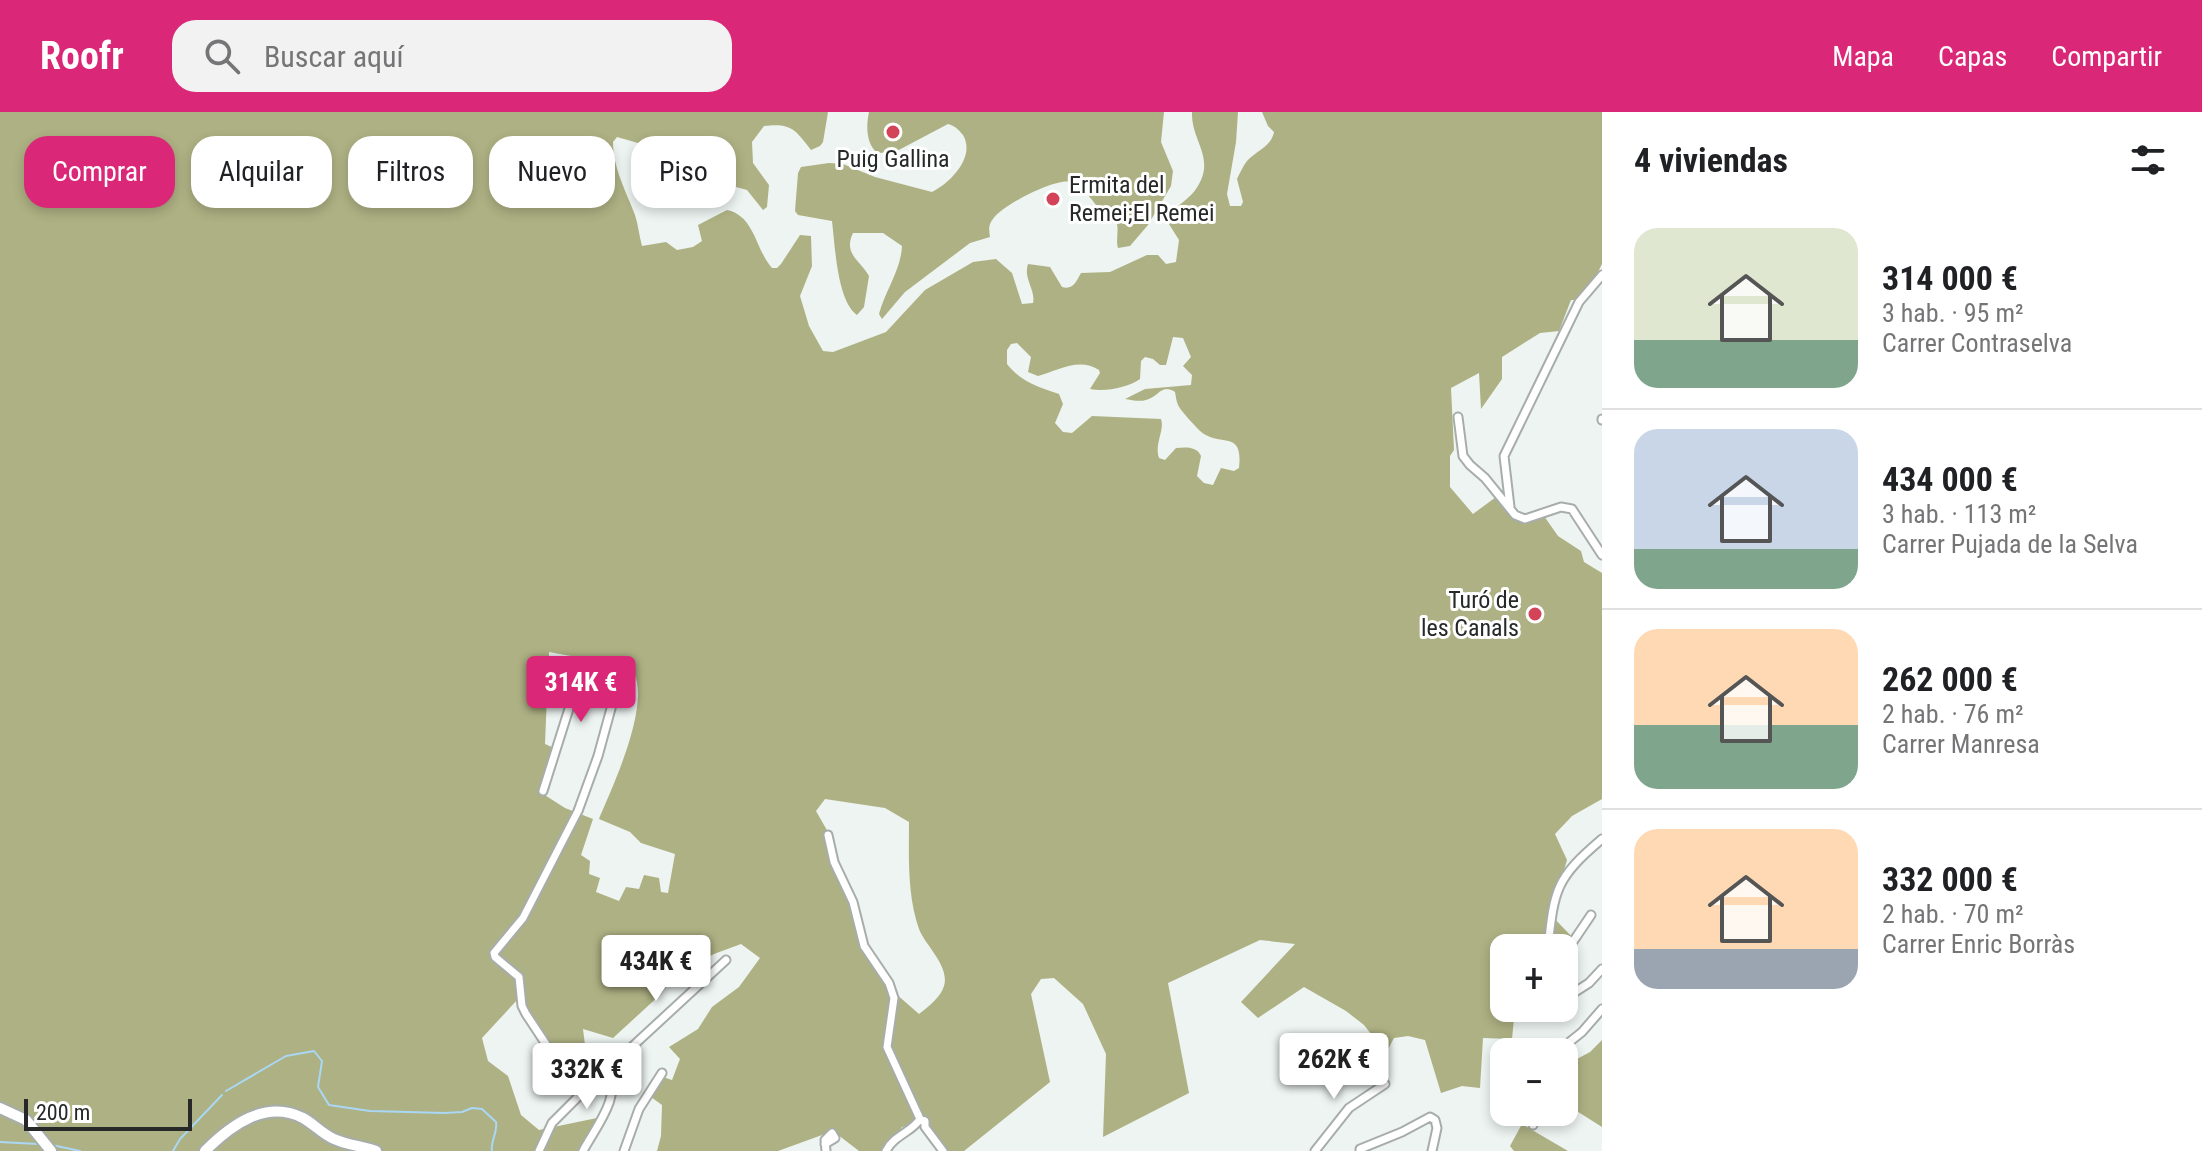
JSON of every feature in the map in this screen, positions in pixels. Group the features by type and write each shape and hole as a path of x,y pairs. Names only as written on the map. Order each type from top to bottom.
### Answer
{"main road":[{"path":"0,1108 20,1116 48,1146"},
{"path":"205,1151 223,1134 248,1118 277,1111 300,1117 333,1139 376,1151"}],"street":[{"path":"1510,507 1504,456 1579,302 1602,275"},
{"path":"1458,417 1463,456 1515,515 1525,519 1561,507 1572,509 1602,555"},
{"path":"543,791 581,661"},
{"path":"573,696 624,661 598,756 578,811 523,918 494,953 519,977 522,1006 526,1014 559,1064 581,1081 583,1092"},
{"path":"828,835 834,862 853,902 864,946 889,983 894,998 887,1047 921,1124 943,1151"},
{"path":"1549,934 1550,915 1566,871 1602,839"},
{"path":"1578,934 1591,915"},
{"path":"539,1151 552,1123 726,960"},
{"path":"1578,990 1602,969"},
{"path":"1574,1038 1602,1009"},
{"path":"583,1151 612,1096 612,1076 607,1069"},
{"path":"624,1151 639,1109 662,1073"},
{"path":"1315,1151 1349,1108 1385,1084"},
{"path":"1360,1151 1430,1117 1435,1120 1437,1128 1432,1151"},
{"path":"886,1151 894,1138 921,1124"}],"green space":[{"path":"0,112 828,112 823,142 811,150 796,132 780,126 764,126 752,142 753,163 769,185 767,207 763,210 747,190 736,187 736,136 631,136 631,141 617,137 615,140 615,136 489,136 489,208 615,208 615,156 642,246 666,242 677,250 693,247 702,241 698,225 727,210 736,213 749,226 772,268 781,264 800,235 811,236 812,266 800,296 809,326 823,351 833,352 886,332 925,290 973,262 996,259 1012,273 1022,304 1033,303 1028,264 1050,267 1062,287 1066,288 1074,284 1081,273 1110,272 1147,255 1158,255 1166,264 1176,262 1179,240 1167,221 1196,189 1204,168 1192,112 1238,112 1227,194 1230,206 1241,206 1243,202 1237,179 1247,161 1267,145 1274,132 1262,112 1602,112 1602,264 1593,282 1579,300 1571,300 1559,331 1540,333 1502,357 1502,379 1481,409 1479,373 1451,388 1454,450 1450,456 1450,487 1473,514 1496,497 1514,518 1526,523 1544,516 1558,536 1581,551 1584,562 1602,573 1602,799 1572,816 1555,834 1567,860 1551,915 1569,934 1490,934 1490,1022 1514,1022 1512,1038 1483,1038 1480,1088 1462,1086 1441,1093 1425,1040 1408,1036 1394,1038 1386,1053 1364,1025 1304,987 1258,1018 1241,1002 1295,944 1260,940 1168,983 1189,1093 1103,1137 1106,1054 1083,1004 1054,978 1041,979 1031,994 1050,1082 964,1151 948,1151 929,1124 902,1127 885,1151 859,1151 833,1131 778,1151 657,1151 662,1105 651,1097 663,1077 672,1080 680,1059 669,1047 698,1029 712,1007 739,987 760,958 741,944 675,974 661,994 613,1038 583,1029 587,1061 556,1071 518,999 482,1038 488,1061 508,1076 521,1115 539,1130 597,1118 580,1151 0,1151","holes":["1173,337 1183,338 1191,357 1183,366 1192,375 1191,385 1145,389 1125,399 1143,401 1166,389 1175,392 1179,408 1202,432 1235,444 1239,468 1234,471 1221,468 1213,485 1204,483 1197,476 1201,456 1194,449 1176,448 1165,460 1159,458 1161,419 1092,416 1072,433 1063,432 1055,423 1063,404 1059,394 1024,380 1007,364 1007,350 1011,344 1017,343 1031,357 1028,372 1038,376 1068,366 1091,366 1100,373 1090,389 1116,388 1140,379 1141,361 1145,357 1166,365","549,652 587,659 578,690 621,660 633,671 638,689 637,711 623,761 599,819 630,832 641,843 675,854 668,893 661,892 659,878 644,875 639,889 626,887 619,901 596,892 600,878 589,874 590,861 581,855 593,819 565,808 540,792 554,748 545,744 547,695 568,698 577,670 549,666","825,799 885,808 909,822 912,903 919,929 940,963 945,978 940,994 919,1014 895,993 872,955 832,839 816,811"]},
{"path":"869,112 1164,112 1161,142 1173,171 1171,186 1148,225 1130,246 1118,248 1116,221 1076,184 1054,184 1029,194 998,213 990,225 990,237 970,243 905,292 882,319 879,314 899,264 902,246 883,233 853,233 851,252 869,276 864,307 857,315 850,308 841,285 832,221 798,215 795,211 801,167 843,164 875,177 932,192 953,176 966,152 963,135 948,124 895,152 877,153 868,134"},
{"path":"1602,1040 1602,1127 1578,1112 1578,1058"},
{"path":"1521,1126 1525,1126 1568,1151 1514,1151 1510,1146"}],"waterway":[{"path":"226,1091 286,1056 314,1051 322,1061 318,1087 329,1105 370,1111 444,1113 482,1109 496,1122 492,1151"},
{"path":"173,1151 180,1139 222,1095"},
{"path":"0,1142 38,1144"},
{"path":"52,1145 80,1151"}],"place":[{"name":"Puig Gallina","path":"893,132"},
{"name":"Ermita del Remei;El Remei","path":"1053,199"},
{"name":"Turó de les Canals","path":"1535,614"}]}
